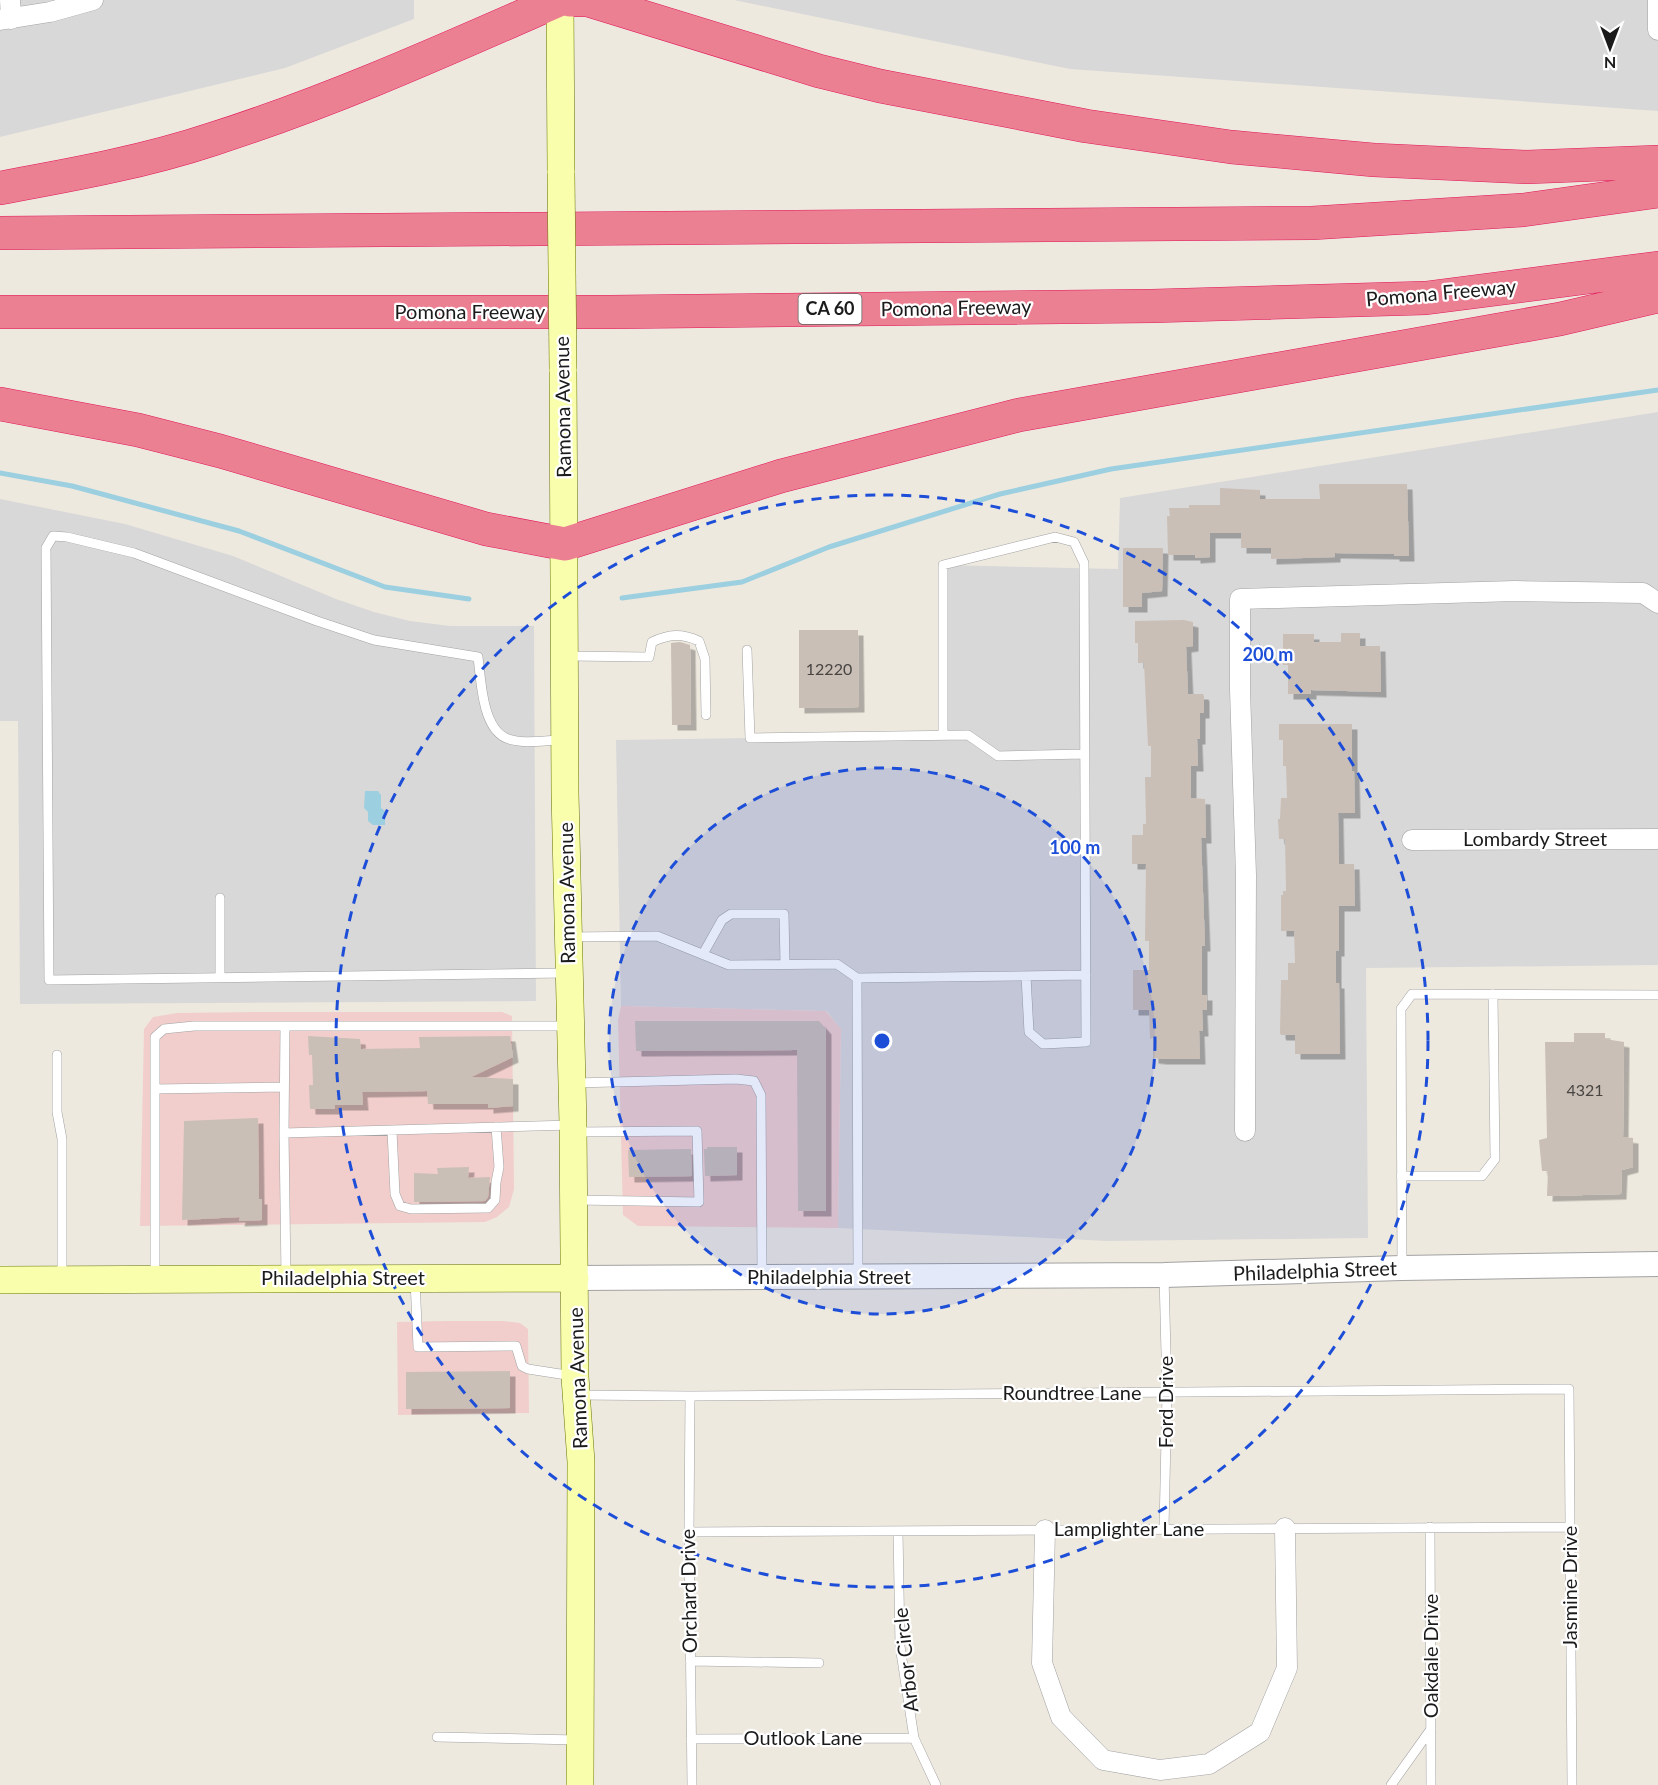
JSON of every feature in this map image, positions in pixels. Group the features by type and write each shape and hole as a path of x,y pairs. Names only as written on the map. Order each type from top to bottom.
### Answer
{"highway":[{"path":"0,188 90,172 211,140 331,98 560,0"},
{"path":"570,0 588,0 819,71 880,86 1086,126 1231,147 1374,160 1527,167 1658,162"},
{"path":"0,233 1312,223 1523,210 1658,191"},
{"name":"Pomona Freeway","path":"0,312 598,312 1176,306 1426,298 1658,268"},
{"path":"0,404 148,433 486,529 565,544 781,476 1019,415 1560,319 1658,296"}],"main road":[{"name":"Ramona Avenue","path":"560,0 565,740 573,1129 575,1386 581,1462 580,1785"},
{"name":"Philadelphia Street","path":"0,1280 575,1278"}],"street":[{"path":"7,13 50,12 93,0"},
{"path":"1658,0 1658,30"},
{"path":"1245,1131 1246,875 1240,690 1240,599 1515,591 1643,593 1658,603"},
{"name":"Lombardy Street","path":"1412,840 1658,839"},
{"name":"Philadelphia Street","path":"575,1278 1164,1275 1658,1264"},
{"path":"1045,1530 1042,1663 1061,1717 1103,1760 1160,1770 1209,1764 1260,1732 1287,1668 1285,1528"}],"lane":[{"path":"565,740 521,741 506,738 497,731 488,719 478,657 374,640 134,553 67,537 53,536 46,548 49,980 569,973"},
{"path":"943,735 943,565 1055,537 1074,542 1084,563 1086,1042 1043,1044 1029,1032 1026,976"},
{"path":"565,656 649,657 651,642 667,635 686,635 699,641 705,659 706,715"},
{"path":"747,650 750,738 968,735 998,756 1084,754"},
{"path":"220,898 220,977"},
{"path":"703,954 722,920 731,914 784,914 785,964"},
{"path":"569,937 657,936 729,965 837,964 857,978 1086,975"},
{"path":"857,978 858,1277"},
{"path":"1402,1268 1401,1009 1412,994 1658,995"},
{"path":"1401,1176 1482,1176 1495,1159 1493,994"},
{"path":"155,1279 155,1037 164,1029 194,1026 571,1026"},
{"path":"285,1026 286,1278"},
{"path":"57,1055 57,1112 62,1139 62,1280"},
{"path":"572,1083 736,1079 754,1081 761,1095 762,1277"},
{"path":"155,1089 284,1087"},
{"path":"284,1133 496,1127 697,1131 699,1202 574,1200"},
{"path":"392,1131 395,1194 400,1206 411,1209 488,1208 495,1200 499,1167 496,1127"},
{"name":"Ford Drive","path":"1164,1275 1167,1392 1164,1529"},
{"name":"Roundtree Lane","path":"415,1278 418,1347 516,1346 522,1366 575,1386 690,1396 1569,1389"},
{"name":"Jasmine Drive","path":"1569,1389 1572,1785"},
{"name":"Orchard Drive","path":"690,1396 688,1532 692,1785"},
{"name":"Oakdale Drive","path":"1430,1527 1431,1785"},
{"name":"Lamplighter Lane","path":"688,1532 1570,1527"},
{"name":"Arbor Circle","path":"898,1531 900,1646 914,1738 936,1785"},
{"path":"690,1661 819,1662"},
{"path":"1390,1785 1431,1728"},
{"path":"436,1737 580,1740"},
{"name":"Outlook Lane","path":"691,1738 914,1738"}],"shaded area":[{"path":"0,0 414,0 414,19 285,68 0,137"},
{"path":"734,0 1658,0 1658,111 1070,69"},
{"path":"1658,412 1658,965 1366,968 1368,1238 1107,1241 838,1228 841,1030 827,1011 621,1006 616,740 943,735 943,565 1118,569 1120,498"},
{"path":"0,499 125,524 233,556 336,599 410,621 450,626 534,626 536,1001 20,1004 18,721 0,721"},
{"path":"621,1006 826,1011 841,1029 838,1228 638,1226 623,1215 618,1020"},
{"path":"502,1012 512,1016 514,1189 509,1207 497,1217 485,1222 140,1226 144,1029 153,1017 177,1013"},
{"path":"503,1321 520,1323 528,1329 529,1413 398,1415 397,1322"}],"water":[{"path":"365,791 378,791 381,795 381,808 385,811 385,825 373,825 368,821 368,812 364,808"}],"building":[{"path":"1319,484 1407,484 1409,556 1335,553 1335,557 1271,559 1271,548 1241,548 1241,533 1210,533 1210,557 1168,555 1167,516 1170,516 1169,508 1189,508 1189,505 1220,505 1220,488 1260,490 1260,499 1320,499"},
{"path":"1123,548 1163,548 1162,591 1142,593 1142,607 1123,607"},
{"path":"1184,620 1193,622 1193,646 1186,647 1188,694 1203,694 1204,696 1204,713 1200,713 1200,739 1197,739 1198,766 1191,766 1191,798 1205,799 1206,838 1201,838 1205,946 1202,946 1202,995 1207,995 1207,1010 1202,1010 1203,1031 1199,1031 1200,1059 1161,1059 1153,1058 1149,1010 1133,1010 1133,970 1149,970 1149,941 1145,941 1146,864 1132,864 1132,835 1143,835 1143,824 1146,824 1145,777 1151,777 1151,746 1148,746 1144,663 1138,663 1135,621"},
{"path":"799,630 858,630 859,707 799,708"},
{"path":"1341,633 1360,633 1360,646 1380,646 1381,692 1311,690 1311,694 1288,694 1288,665 1283,665 1283,634 1314,634 1314,642 1341,642"},
{"path":"680,642 690,645 691,725 672,725 671,643"},
{"path":"1279,724 1352,724 1355,813 1338,813 1339,864 1354,864 1355,906 1339,906 1336,983 1339,983 1340,1054 1295,1054 1295,1035 1281,1035 1280,1033 1281,980 1288,980 1288,963 1295,963 1294,931 1281,931 1281,895 1283,891 1286,891 1285,839 1279,839 1278,819 1280,819 1281,798 1287,798 1286,766 1283,766 1283,740 1279,740"},
{"path":"635,1021 819,1021 826,1029 826,1211 798,1211 797,1050 636,1051"},
{"path":"1574,1033 1605,1033 1605,1039 1624,1042 1623,1137 1633,1138 1633,1167 1622,1170 1621,1194 1547,1196 1548,1171 1542,1171 1539,1140 1547,1138 1545,1042 1574,1042"},
{"path":"308,1036 360,1039 361,1049 420,1048 419,1037 510,1036 513,1057 471,1077 513,1079 513,1106 488,1108 488,1104 428,1104 427,1091 362,1092 363,1105 335,1105 335,1109 310,1109 309,1085 313,1085 312,1055 309,1055"},
{"path":"258,1118 259,1199 262,1199 262,1220 239,1221 240,1217 182,1220 184,1121"},
{"path":"707,1147 737,1147 737,1175 705,1176 704,1149"},
{"path":"691,1149 692,1176 629,1177 628,1150"},
{"path":"469,1167 468,1178 490,1177 488,1197 485,1201 414,1202 414,1173 438,1174 437,1168"},
{"path":"510,1371 510,1408 406,1409 406,1372"}],"waterway":[{"path":"622,598 742,582 829,547 1000,494 1111,469 1658,390"},
{"path":"0,473 72,486 239,531 385,587 469,599"}]}
